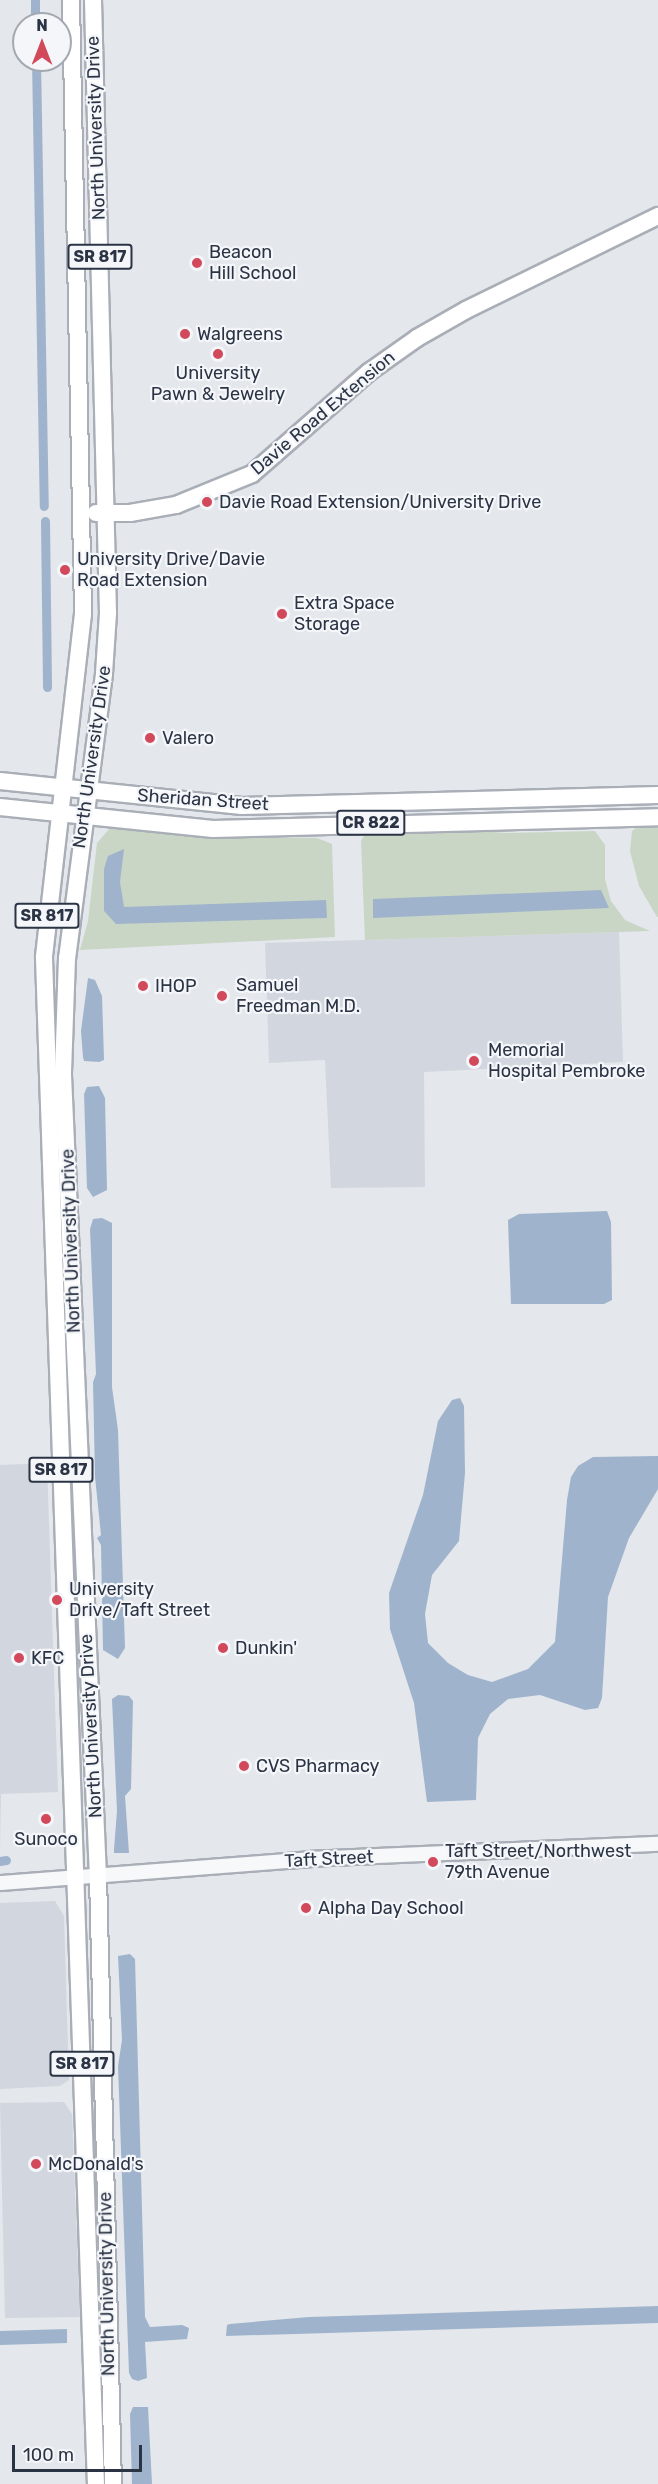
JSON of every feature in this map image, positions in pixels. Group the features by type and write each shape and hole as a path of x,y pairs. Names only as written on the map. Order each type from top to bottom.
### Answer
{"main road":[{"name":"North University Drive","path":"71,0 83,511 80,665 59,813 44,968 96,2484"},
{"name":"North University Drive","path":"93,0 107,634 67,958 63,1075 98,1876 114,2484"},
{"path":"74,105 82,111 86,124 89,211 99,247"},
{"name":"Davie Road Extension","path":"83,511 106,514 176,505 252,474 369,372 417,338 475,305 658,216"},
{"name":"Sheridan Street","path":"0,781 242,806 658,795"},
{"name":"Sheridan Street","path":"0,807 213,829 658,818"}],"street":[{"name":"Taft Street","path":"0,1883 309,1859 658,1844"}],"shaded area":[{"name":"Memorial Hospital Pembroke","path":"619,932 623,1062 424,1072 425,1187 331,1188 325,1060 269,1063 265,943"},
{"path":"47,1463 58,1792 1,1794 0,1850 0,1465"},
{"path":"55,1901 64,1916 69,2080 60,2086 0,2089 0,1903"},
{"path":"64,2102 72,2114 80,2317 5,2318 0,2103"}],"green space":[{"path":"658,824 657,917 639,886 630,851 632,831 639,825"},
{"path":"110,828 177,835 317,838 332,844 335,937 80,950 88,921 97,843"},
{"path":"450,829 506,833 595,831 605,845 605,879 611,901 625,920 650,931 365,940 361,841 366,832 438,834"}],"water":[{"path":"124,849 120,882 124,907 326,900 327,918 116,924 104,911 104,869 108,856"},
{"path":"601,890 609,908 373,918 373,899"},
{"path":"88,978 95,980 102,996 104,1060 99,1062 84,1061 83,1057 81,1031"},
{"path":"99,1086 105,1098 107,1190 93,1197 87,1188 84,1094 87,1087"},
{"path":"607,1211 611,1222 612,1300 604,1304 511,1304 508,1220 519,1214"},
{"path":"102,1218 112,1223 112,1387 118,1430 125,1648 118,1659 103,1650 101,1545 97,1538 101,1535 95,1477 93,1382 96,1374 90,1229 93,1219"},
{"path":"460,1398 464,1406 465,1473 459,1541 432,1575 425,1614 428,1643 448,1663 468,1675 492,1682 528,1669 555,1642 567,1500 571,1477 578,1466 593,1457 658,1456 658,1489 629,1538 608,1597 602,1698 598,1708 585,1710 540,1695 508,1699 490,1714 478,1738 476,1800 427,1802 414,1703 390,1629 389,1593 423,1495 438,1421 452,1400"},
{"path":"118,1695 129,1696 133,1701 131,1789 125,1796 129,1853 114,1853 117,1811 112,1699"},
{"path":"130,1954 135,1959 145,2317 150,2327 182,2325 189,2328 187,2339 145,2342 147,2378 138,2381 132,2379 129,2373 118,2066 122,2040 118,1956"},
{"path":"658,2306 658,2323 226,2336 227,2325 230,2324 309,2317"},
{"path":"67,2329 67,2343 0,2345 0,2331"},
{"path":"133,2407 148,2407 152,2484 132,2484 130,2414"}],"waterway":[{"path":"35,0 35,12"},
{"path":"36,72 44,506"},
{"path":"45,521 47,687"},
{"path":"0,1861 6,1860"}],"place":[{"name":"Beacon Hill School","path":"197,263"},
{"name":"Walgreens","path":"185,334"},
{"name":"University Pawn & Jewelry","path":"218,354"},
{"name":"Davie Road Extension/University Drive","path":"207,502"},
{"name":"University Drive/Davie Road Extension","path":"65,570"},
{"name":"Extra Space Storage","path":"282,614"},
{"name":"Valero","path":"150,738"},
{"name":"IHOP","path":"143,986"},
{"name":"Samuel Freedman M.D.","path":"222,996"},
{"name":"Memorial Hospital Pembroke","path":"474,1061"},
{"name":"University Drive/Taft Street","path":"57,1600"},
{"name":"Dunkin'","path":"223,1648"},
{"name":"KFC","path":"19,1658"},
{"name":"CVS Pharmacy","path":"244,1766"},
{"name":"Sunoco","path":"46,1819"},
{"name":"Taft Street/Northwest 79th Avenue","path":"433,1862"},
{"name":"Alpha Day School","path":"306,1908"},
{"name":"McDonald's","path":"36,2164"}]}
